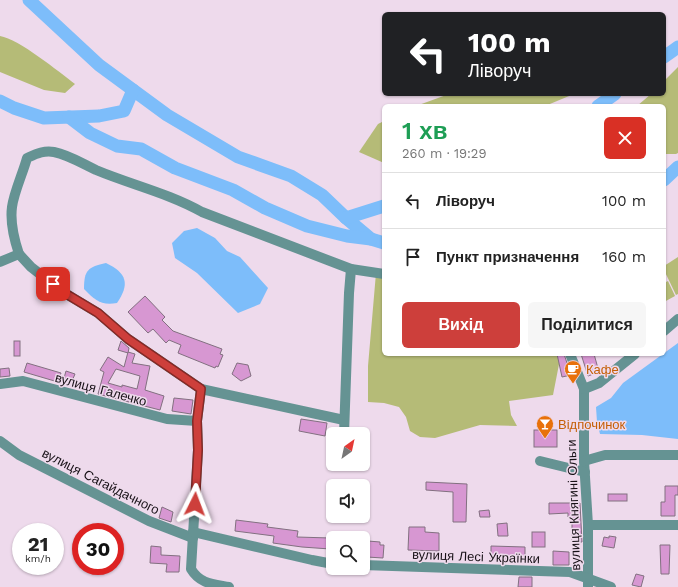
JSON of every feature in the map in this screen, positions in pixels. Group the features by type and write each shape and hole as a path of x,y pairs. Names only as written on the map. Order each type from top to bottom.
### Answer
{"street":[{"path":"344,420 201,389 128,339 98,313 63,292 31,267 19,254 12,216 12,205 27,158 42,152 53,151 104,173 182,201 202,212 351,269 382,274"},
{"path":"0,262 19,254"},
{"path":"344,427 351,269"},
{"path":"666,328 678,319"},
{"name":"вулиця Княгині Ольги","path":"571,356 584,389 584,461 588,525 588,582"},
{"path":"584,389 599,383 633,356"},
{"name":"вулиця Галечко","path":"0,384 23,381 167,420 197,421"},
{"path":"201,389 197,421 198,450 191,569 196,576 204,582 229,587"},
{"name":"вулиця Сагайдачного","path":"0,441 19,455 149,521 193,535"},
{"path":"584,461 605,455 678,455"},
{"path":"540,462 585,472"},
{"path":"588,525 678,525"},
{"path":"193,535 326,563"},
{"name":"вулиця Лесі Українки","path":"370,565 570,572 588,582 611,587"}],"green space":[{"path":"0,36 8,38 28,49 75,84 65,93 44,90 0,72"},
{"path":"678,67 678,153 676,154 666,154 666,104 639,104 649,96 666,96 666,79"},
{"path":"444,96 569,96 550,104 422,104"},
{"path":"382,122 382,162 359,152 378,124"},
{"path":"678,257 678,294 676,295 666,274 666,265"},
{"path":"376,273 382,274 382,356 561,356 553,395 509,401 511,415 517,426 480,425 435,438 420,437 410,431 406,417 399,407 384,403 368,402 368,366"},
{"path":"668,281 675,296 666,301 666,282"}],"water":[{"path":"197,228 215,238 227,251 240,257 268,288 260,304 238,313 197,273 175,258 172,243 184,231"},
{"path":"106,263 118,271 124,280 124,290 117,303 102,303 84,289 85,277 88,270"},
{"path":"678,343 678,439 642,435 600,434 597,422 596,407 611,398 623,383 660,356 666,356 666,352"}],"building":[{"path":"145,296 165,317 162,320 173,331 222,349 220,354 223,355 218,367 216,366 215,368 178,353 181,345 169,340 166,343 153,329 148,333 128,312"},
{"path":"14,341 20,341 20,356 14,356"},
{"path":"121,341 129,348 128,353 118,350"},
{"path":"128,352 135,354 132,363 150,366 145,390 164,396 160,410 98,394 104,372 100,370 108,357 124,367","holes":["116,369 140,376 137,389 108,383"]},
{"path":"557,356 565,356 571,375 562,377"},
{"path":"582,356 595,356 599,372 588,376"},
{"path":"27,363 61,373 58,382 24,372"},
{"path":"237,363 248,365 251,376 241,381 232,374"},
{"path":"9,368 10,376 0,377 0,369"},
{"path":"66,371 75,374 72,381 64,378"},
{"path":"174,398 193,400 191,414 172,411"},
{"path":"301,419 327,423 325,436 299,431"},
{"name":"Відпочинок","path":"534,430 557,430 557,447 534,447"},
{"path":"426,482 467,484 466,522 453,522 453,492 426,490"},
{"path":"665,486 678,486 678,495 675,495 675,516 661,516 661,502 665,502"},
{"path":"608,494 627,494 627,501 608,501"},
{"path":"549,503 580,503 582,542 572,542 572,517 568,517 568,513 549,514"},
{"path":"162,507 173,512 171,522 159,518"},
{"path":"489,510 490,517 480,517 479,511"},
{"path":"236,520 268,524 267,527 298,531 297,537 326,538 326,549 273,543 274,536 235,531"},
{"path":"507,523 508,536 498,536 497,524"},
{"path":"409,527 425,527 425,532 439,533 439,551 408,550"},
{"path":"532,532 545,532 545,547 532,547"},
{"path":"609,536 616,537 614,548 602,546 604,537 609,538"},
{"path":"370,541 380,542 380,545 384,545 383,558 370,557"},
{"path":"660,545 670,545 669,574 661,574"},
{"path":"151,546 161,547 161,555 180,556 179,572 166,572 167,564 150,563"},
{"path":"491,546 525,547 525,561 512,561 512,559 491,559"},
{"path":"553,551 569,552 569,565 553,565"},
{"path":"636,574 644,576 641,587 632,585"},
{"path":"519,577 532,577 532,587 518,587"}],"waterway":[{"path":"29,0 99,65 167,115 238,157 291,176 322,195 371,239 382,242"},
{"path":"666,56 678,47"},
{"path":"0,101 14,108 44,118 99,116 124,111 133,90"},
{"path":"601,104 612,96"},
{"path":"69,117 90,133 117,146 141,149 175,168 233,190 265,208 307,226 347,236 371,239"},
{"path":"666,178 678,167"},
{"path":"346,218 382,207"}],"place":[{"name":"Кафе","path":"573,384"},
{"name":"Відпочинок","path":"545,439"}],"route":[{"path":"53,284 63,292 98,313 128,339 201,389 197,421 198,450 195,504"}]}
